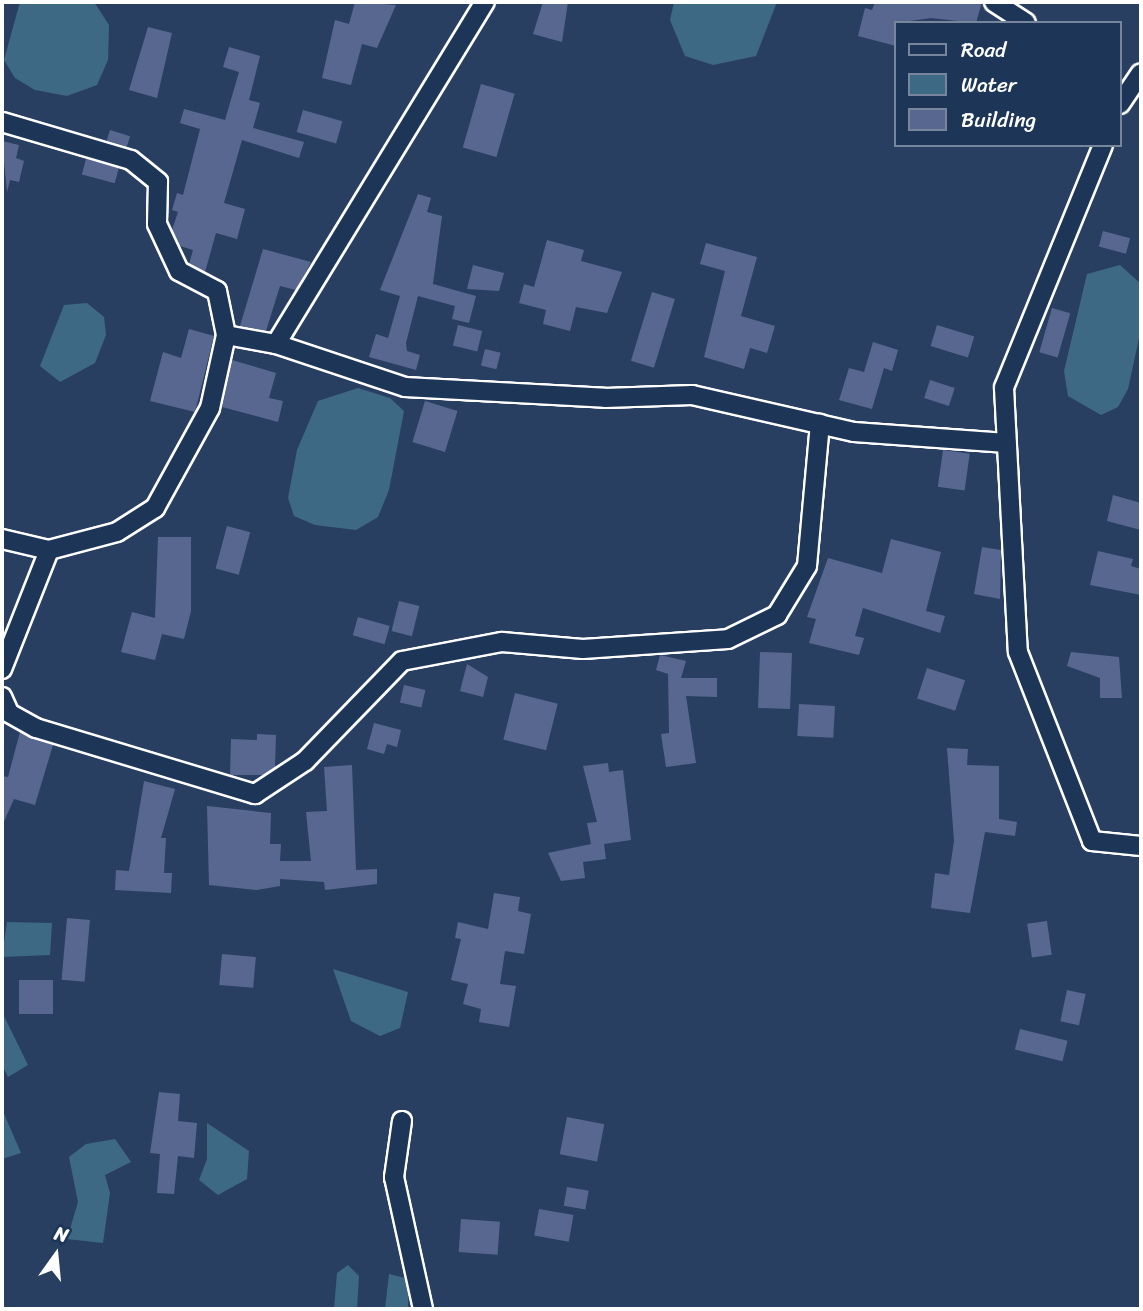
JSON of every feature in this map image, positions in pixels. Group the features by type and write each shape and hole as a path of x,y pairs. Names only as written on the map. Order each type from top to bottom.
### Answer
{"street":[{"path":"276,344 485,2"},
{"path":"994,2 1023,21"},
{"path":"1123,93 1141,74"},
{"path":"2,122 131,160 158,182 158,224 178,271 218,291 226,335 210,408 155,508 117,532 49,550 2,539"},
{"path":"1102,147 1004,388 1018,652 1092,841 1141,846"},
{"path":"226,335 276,344 405,387 605,398 692,395 820,424 1007,443"},
{"path":"2,697 9,713 36,727 255,794 305,761 402,661 463,644 583,649 728,639 777,615 807,566 820,424"},
{"path":"2,669 49,550"},
{"path":"402,1121 394,1177 423,1309"}],"water":[{"path":"20,2 94,2 109,25 108,60 97,85 67,96 35,90 15,78 4,60"},
{"path":"674,2 777,2 756,56 713,65 685,56 670,20"},
{"path":"1120,265 1141,284 1141,329 1128,389 1118,407 1101,415 1068,396 1064,371 1087,274"},
{"path":"87,303 104,317 106,335 95,363 60,382 40,366 64,305"},
{"path":"358,388 390,398 404,411 389,490 378,517 356,530 315,525 294,516 288,498 297,450 318,401"},
{"path":"7,922 52,923 50,955 2,957"},
{"path":"333,969 408,992 400,1028 380,1036 351,1021"},
{"path":"2,1012 28,1065 8,1077 2,1065"},
{"path":"2,1109 21,1153 2,1159"},
{"path":"207,1123 249,1151 247,1179 218,1195 199,1180 207,1159"},
{"path":"115,1139 131,1162 105,1175 110,1193 103,1243 67,1239 78,1202 69,1157 86,1144"},
{"path":"348,1265 359,1276 357,1309 334,1309 337,1273"},
{"path":"389,1274 409,1279 408,1308 385,1309"}],"building":[{"path":"355,2 396,5 377,48 362,44 351,85 322,78 335,20 349,24"},
{"path":"543,2 568,2 562,42 533,34"},
{"path":"875,2 982,2 977,21 931,18 894,21 894,45 858,36 865,8 872,10"},
{"path":"148,27 172,33 157,98 129,90"},
{"path":"229,47 260,56 249,100 260,103 253,128 304,142 299,158 242,140 224,203 245,209 237,239 216,233 205,272 189,264 193,250 180,246 172,230 178,212 172,210 177,193 183,195 200,129 180,123 184,109 225,120 239,72 223,67"},
{"path":"481,84 515,94 496,157 463,147"},
{"path":"303,110 342,121 336,143 297,132"},
{"path":"110,130 130,136 127,147 107,141"},
{"path":"2,141 19,145 16,158 24,161 19,182 10,180 7,192"},
{"path":"86,159 119,168 115,183 82,174"},
{"path":"418,194 431,198 427,212 442,216 433,284 476,296 469,323 452,319 455,306 418,296 406,343 407,351 420,355 416,370 369,357 376,334 388,338 400,296 380,290"},
{"path":"1103,231 1130,238 1126,254 1099,246"},
{"path":"547,240 584,250 581,261 622,272 607,313 576,307 570,331 543,324 546,310 519,303 524,284 534,287"},
{"path":"706,243 757,257 741,316 775,326 767,353 750,348 744,369 704,357 725,271 700,264"},
{"path":"263,249 311,262 296,290 280,286 266,331 240,326"},
{"path":"473,265 504,273 499,291 467,289"},
{"path":"652,292 675,299 654,368 631,361"},
{"path":"1052,308 1070,313 1058,357 1039,352"},
{"path":"458,325 482,331 477,351 453,345"},
{"path":"937,325 974,336 968,357 931,346"},
{"path":"189,329 214,336 195,412 150,401 163,352 181,358"},
{"path":"873,342 898,350 892,371 884,368 872,409 839,400 849,368 864,372"},
{"path":"485,349 501,353 496,369 481,365"},
{"path":"232,360 276,373 269,398 283,401 278,422 222,407"},
{"path":"930,380 955,388 949,406 924,398"},
{"path":"425,401 458,411 445,452 412,442"},
{"path":"943,450 970,454 965,490 938,487"},
{"path":"1113,495 1141,503 1141,530 1107,521"},
{"path":"227,526 250,532 239,575 216,569"},
{"path":"158,537 191,537 191,611 184,639 162,634 155,660 121,652 132,612 155,618"},
{"path":"891,539 941,552 926,611 945,616 940,633 863,608 855,636 864,638 859,655 809,643 816,619 807,617 828,558 882,573"},
{"path":"982,547 1001,550 1000,599 974,594"},
{"path":"1098,551 1133,559 1131,566 1141,569 1141,595 1090,585"},
{"path":"399,601 419,606 412,636 392,631"},
{"path":"358,617 390,626 384,644 353,635"},
{"path":"760,652 792,653 790,709 758,708"},
{"path":"1071,652 1119,657 1122,698 1100,698 1100,678 1067,666"},
{"path":"660,655 686,661 681,678 717,678 717,697 686,696 696,763 666,767 661,734 669,733 668,674 656,670"},
{"path":"467,664 488,677 483,697 460,691"},
{"path":"927,668 965,680 955,711 917,698"},
{"path":"404,685 425,690 421,707 400,703"},
{"path":"515,693 558,704 546,750 503,740"},
{"path":"799,704 835,706 833,738 797,736"},
{"path":"374,723 401,730 397,747 387,744 384,754 367,749"},
{"path":"20,732 53,745 35,805 14,799 2,826 2,776 8,777"},
{"path":"257,734 276,735 275,767 264,775 230,775 231,739 257,740"},
{"path":"947,748 968,749 967,765 999,766 999,819 1017,822 1015,836 985,832 970,913 931,908 935,873 949,875 954,841"},
{"path":"608,763 609,772 623,770 631,840 604,844 606,859 583,862 585,878 561,881 548,853 591,844 587,823 597,822 583,766"},
{"path":"352,765 356,870 377,869 377,884 325,890 324,882 280,879 280,886 257,890 209,885 207,806 271,813 270,844 281,844 280,861 311,861 306,812 327,811 324,767"},
{"path":"144,781 175,789 161,838 166,838 164,873 172,873 171,893 115,890 116,870 129,871"},
{"path":"494,893 520,897 518,911 531,914 524,954 505,951 500,984 516,986 509,1027 479,1022 481,1009 463,1004 468,984 451,980 461,939 455,938 458,922 488,929"},
{"path":"67,918 90,920 85,982 62,980"},
{"path":"1047,921 1052,955 1032,957 1027,924"},
{"path":"222,954 256,957 253,988 219,985"},
{"path":"19,980 53,980 53,1014 19,1014"},
{"path":"1067,990 1086,994 1079,1025 1060,1021"},
{"path":"1020,1029 1068,1041 1062,1061 1015,1049"},
{"path":"159,1092 180,1094 178,1121 197,1123 194,1158 178,1156 174,1194 157,1193 160,1154 150,1153"},
{"path":"567,1117 604,1124 597,1162 560,1154"},
{"path":"567,1187 589,1191 585,1210 564,1206"},
{"path":"539,1209 573,1215 569,1242 534,1236"},
{"path":"461,1219 500,1222 498,1255 459,1252"}]}
